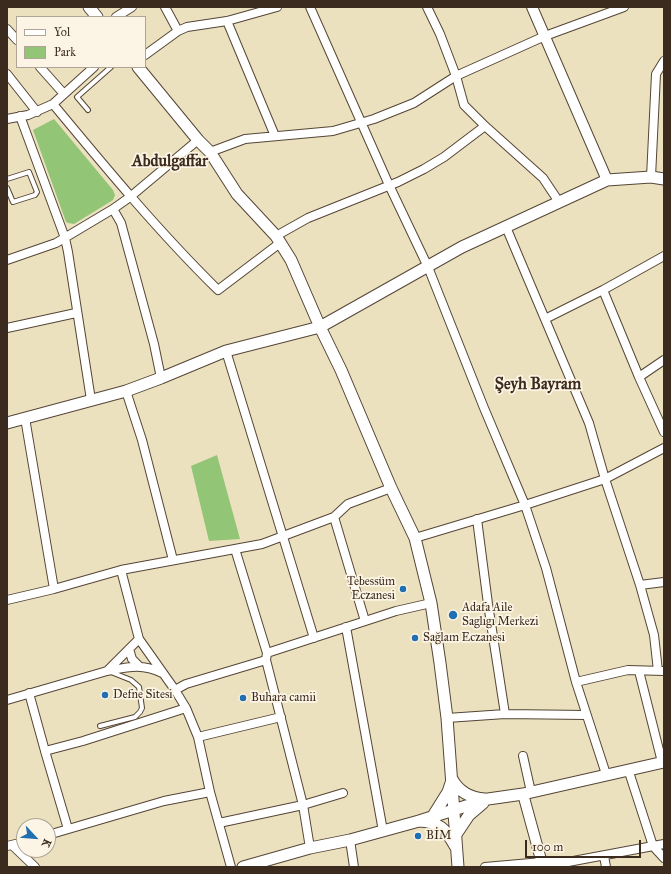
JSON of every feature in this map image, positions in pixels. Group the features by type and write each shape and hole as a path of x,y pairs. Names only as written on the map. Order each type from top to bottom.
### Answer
{"main road":[{"path":"88,7 96,16"},
{"path":"139,68 198,140 210,152 237,194 278,240 291,260 320,327 341,370 391,488 415,538 430,603 447,718 458,867"},
{"path":"7,423 126,391 226,352 320,327 462,247 607,180 651,177 664,179"},
{"path":"243,867 310,848 350,840 419,821 488,799 527,793 663,762"},
{"path":"452,778 461,790 476,798 488,799"},
{"path":"433,816 448,792 452,778"},
{"path":"455,836 469,815 488,799"},
{"path":"419,821 432,822 444,830 451,837 456,847"}],"street":[{"path":"118,16 132,7"},
{"path":"165,7 178,30"},
{"path":"146,54 178,30 187,27 227,21 277,7"},
{"path":"310,7 389,185 428,267 484,408 525,505 546,568 576,682 606,774"},
{"path":"427,7 440,34 456,76 464,104 485,126 543,178 559,202"},
{"path":"532,7 607,180"},
{"path":"210,152 245,139 333,131 362,123 414,102 456,76 545,36 624,7"},
{"path":"227,21 276,136"},
{"path":"7,29 16,39"},
{"path":"651,177 656,74 664,60"},
{"path":"41,68 64,94"},
{"path":"7,119 37,112 53,104 93,68"},
{"path":"8,77 37,112"},
{"path":"53,104 130,197 190,263 218,290 278,240 308,218 424,169 444,157 485,126"},
{"path":"20,116 64,238 70,265 76,312 91,400"},
{"path":"7,260 49,246 113,209 130,197 198,140"},
{"path":"113,209 121,223 154,344 161,378"},
{"path":"506,227 588,423 640,585 654,635 661,671 628,670 576,682"},
{"path":"545,319 603,290 664,256"},
{"path":"603,290 639,377 664,432"},
{"path":"7,328 76,312"},
{"path":"226,352 314,638"},
{"path":"639,377 664,360"},
{"path":"126,391 142,440 173,560"},
{"path":"26,418 54,589"},
{"path":"415,538 605,479 664,448"},
{"path":"7,600 54,589 121,570 262,544 334,517 348,504 391,488"},
{"path":"334,517 365,621"},
{"path":"477,519 505,714"},
{"path":"235,549 266,657 281,716 303,805 310,848"},
{"path":"121,570 139,639 176,690 186,708 198,738 210,792 231,867"},
{"path":"640,585 664,582"},
{"path":"176,690 186,684 266,657 346,627 396,611 430,603"},
{"path":"346,627 382,831"},
{"path":"107,671 139,639"},
{"path":"130,649 132,659 139,666"},
{"path":"7,700 107,671 139,666 153,668 164,674"},
{"path":"639,671 663,762"},
{"path":"29,693 68,829"},
{"path":"45,751 83,741 186,708"},
{"path":"447,718 505,714 586,715"},
{"path":"198,738 281,716"},
{"path":"524,756 527,793 542,865"},
{"path":"628,769 653,846 664,858"},
{"path":"56,833 164,801 210,792"},
{"path":"219,823 303,805 343,793"},
{"path":"350,840 354,867"},
{"path":"485,867 542,865 568,862 664,844"},
{"path":"9,846 35,867"},
{"path":"604,856 606,867"}],"lane":[{"path":"88,110 77,97 110,68"},
{"path":"7,179 28,171 30,172 37,191 36,194 14,202 12,201 7,188"},
{"path":"34,182 43,179"},
{"path":"100,726 135,717 142,708 139,687 131,680 107,671"}],"green space":[{"path":"54,119 113,190 115,195 113,200 74,224 66,222 33,130"},
{"path":"217,455 240,539 209,541 191,466"}],"place":[{"name":"Tebessüm Eczanesi","path":"403,589"},
{"name":"Adafa Aile Saglıgı Merkezi","path":"453,615"},
{"name":"Sağlam Eczanesi","path":"415,638"},
{"name":"Defne Sitesi","path":"105,695"},
{"name":"Buhara camii","path":"243,698"},
{"name":"BİM","path":"418,836"}],"district":[{"name":"Abdulgaffar","path":"170,162"},
{"name":"Şeyh Bayram","path":"538,385"}]}
